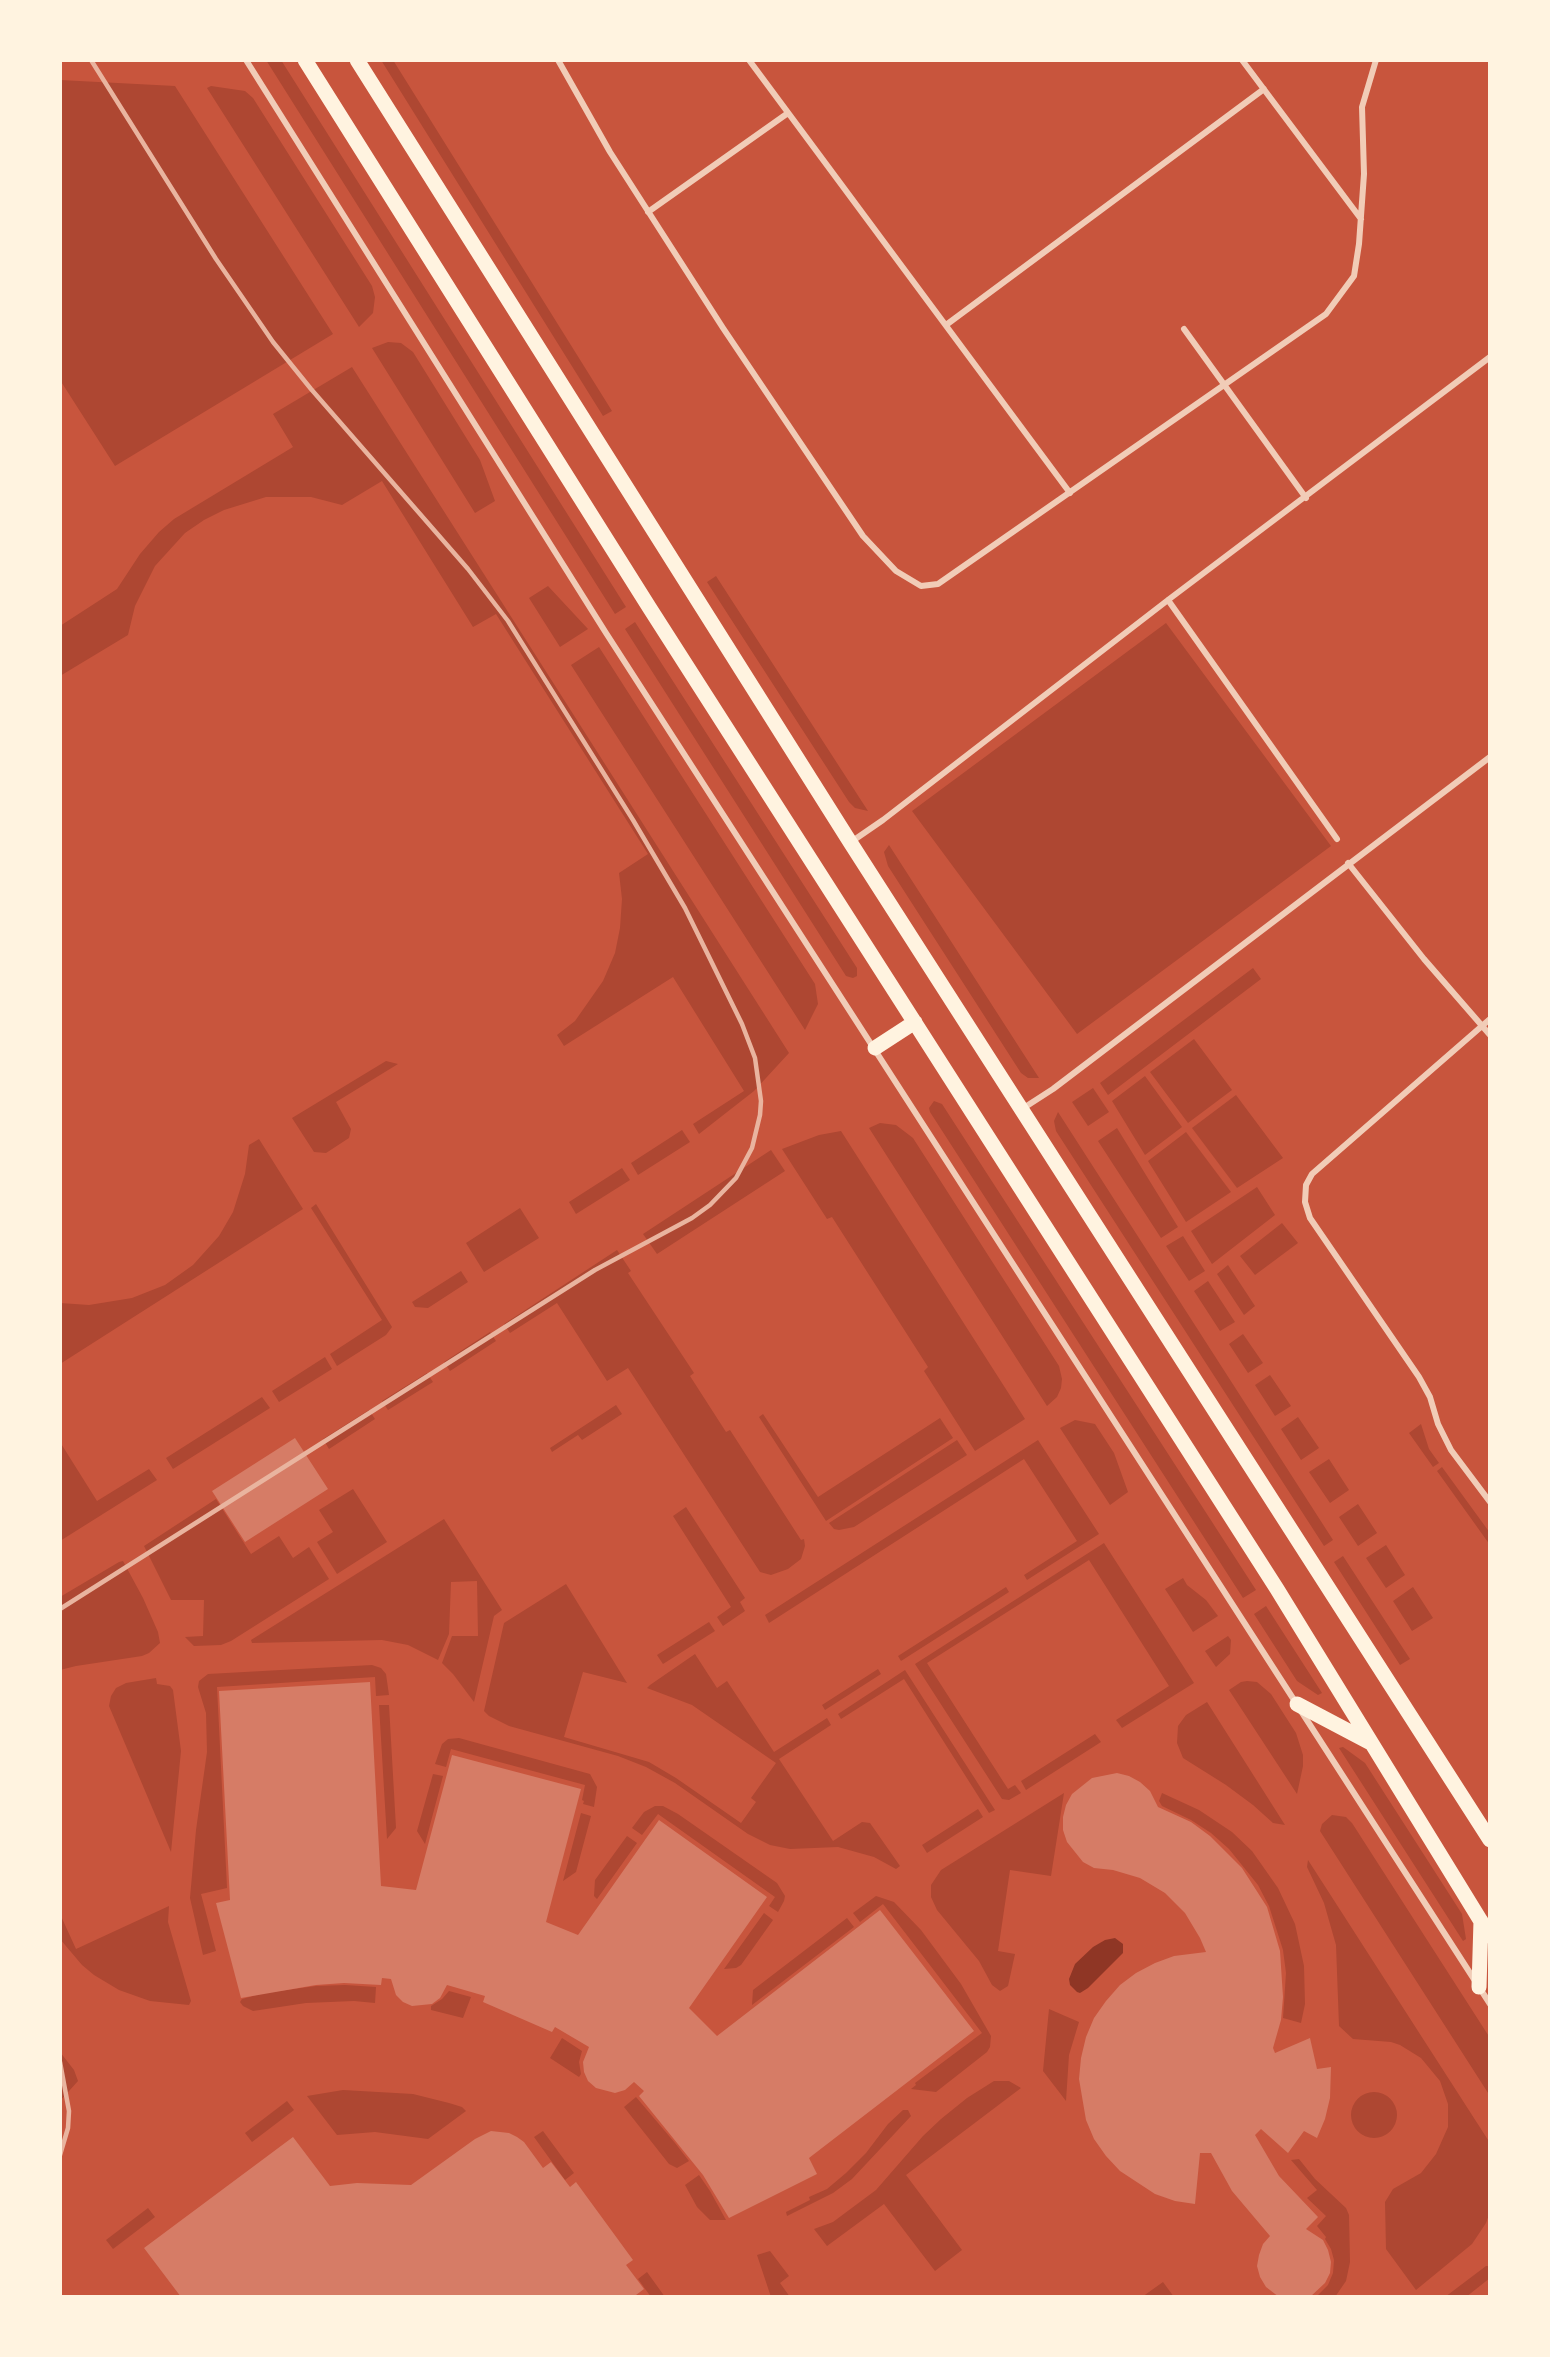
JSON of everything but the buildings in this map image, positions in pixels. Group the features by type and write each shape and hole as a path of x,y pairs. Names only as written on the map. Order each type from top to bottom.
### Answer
{"main road":[{"path":"305,60 649,607 1277,1589 1490,1936"},
{"path":"357,60 850,842 1490,1840"},
{"path":"875,1048 915,1022"},
{"path":"1297,1704 1371,1743"},
{"path":"1479,1987 1481,1921"}],"street":[{"path":"246,60 563,566 1490,2004"},
{"path":"558,60 610,152 648,212 863,536 896,571 921,586 938,584 1326,314 1354,276 1364,174 1362,107 1376,60"},
{"path":"749,60 1070,493"},
{"path":"1242,60 1361,219"},
{"path":"946,325 1264,89"},
{"path":"648,212 789,113"},
{"path":"1184,329 1306,498"},
{"path":"850,842 892,813 1168,600 1490,357"},
{"path":"1168,600 1337,838"},
{"path":"1022,1109 1053,1089 1490,757"},
{"path":"1348,864 1424,959 1490,1035"},
{"path":"1490,1019 1312,1174 1306,1185 1305,1202 1310,1218 1419,1377 1430,1397 1438,1424 1451,1450 1490,1502"}],"shaded area":[{"path":"266,60 281,60 626,607 615,614"},
{"path":"381,60 393,60 612,411 603,416"},
{"path":"60,80 175,86 333,334 115,466 60,380"},
{"path":"211,86 245,91 253,98 372,286 375,297 373,313 359,327 207,88"},
{"path":"388,342 401,343 413,352 480,460 495,501 475,513 372,348"},
{"path":"352,367 789,1053 754,1091 699,1134 693,1124 744,1091 673,977 564,1046 557,1035 575,1021 603,981 615,953 622,899 619,873 648,854 496,614 473,627 382,481 342,505 311,497 266,497 224,510 204,520 185,533 155,566 135,606 128,635 60,676 60,626 117,589 140,554 174,519 293,447 273,414"},
{"path":"716,576 868,811 855,808 849,802 707,582"},
{"path":"548,586 588,629 560,647 529,598"},
{"path":"635,622 857,968 857,976 853,978 846,976 625,629"},
{"path":"1166,623 1331,846 1077,1034 912,811"},
{"path":"599,647 815,984 818,1004 805,1030 571,665"},
{"path":"889,845 1039,1078 1028,1078 1021,1073 888,866 884,852"},
{"path":"1253,968 1261,979 1108,1095 1100,1083"},
{"path":"1194,1039 1232,1090 1188,1123 1150,1072"},
{"path":"386,1061 398,1064 336,1102 351,1129 349,1138 326,1153 314,1152 292,1118"},
{"path":"1145,1076 1182,1127 1145,1155 1112,1101"},
{"path":"1093,1088 1109,1112 1088,1126 1072,1102"},
{"path":"1236,1095 1283,1158 1237,1188 1192,1128"},
{"path":"934,1101 942,1104 1256,1590 1243,1598 930,1112 929,1108"},
{"path":"1058,1112 1333,1540 1324,1546 1056,1131 1054,1121"},
{"path":"880,1123 896,1125 913,1138 1059,1366 1062,1379 1061,1388 1057,1397 1047,1406 869,1128"},
{"path":"1117,1128 1178,1227 1161,1238 1098,1141"},
{"path":"682,1130 690,1142 638,1175 631,1163"},
{"path":"841,1131 1025,1419 975,1451 924,1371 928,1367 832,1217 827,1219 782,1149 819,1135"},
{"path":"1186,1132 1231,1192 1186,1222 1148,1161"},
{"path":"259,1139 303,1209 60,1364 60,1303 89,1305 132,1298 165,1285 193,1265 219,1236 233,1212 245,1174 249,1145"},
{"path":"771,1150 785,1171 657,1254 643,1234"},
{"path":"622,1168 630,1180 576,1214 569,1202"},
{"path":"1257,1187 1275,1215 1212,1264 1191,1231"},
{"path":"316,1204 392,1327 386,1335 337,1366 330,1354 382,1320 311,1208"},
{"path":"520,1208 539,1238 484,1272 466,1243"},
{"path":"1282,1223 1298,1243 1255,1275 1240,1256"},
{"path":"1183,1236 1205,1271 1189,1281 1166,1246"},
{"path":"617,1250 631,1271 628,1273 694,1373 690,1376 726,1432 730,1430 801,1540 804,1539 805,1546 801,1559 788,1569 771,1575 760,1572 628,1368 607,1381 557,1303 510,1333 504,1324"},
{"path":"1228,1265 1255,1306 1244,1315 1217,1274"},
{"path":"461,1271 468,1282 428,1308 415,1307 412,1302"},
{"path":"1208,1281 1235,1322 1220,1331 1194,1291"},
{"path":"490,1332 496,1341 450,1371 444,1362"},
{"path":"1243,1334 1263,1363 1248,1373 1229,1344"},
{"path":"325,1357 332,1369 279,1402 272,1391"},
{"path":"427,1373 433,1382 388,1410 382,1401"},
{"path":"1270,1375 1291,1406 1275,1416 1255,1385"},
{"path":"262,1397 270,1408 173,1469 166,1458"},
{"path":"616,1405 622,1414 582,1440 578,1435 552,1452 550,1448"},
{"path":"369,1410 375,1419 329,1449 323,1439"},
{"path":"763,1414 818,1497 940,1418 953,1438 826,1521 759,1417"},
{"path":"1298,1417 1319,1448 1301,1460 1281,1429"},
{"path":"1075,1420 1095,1424 1114,1453 1128,1492 1110,1505 1060,1428"},
{"path":"1421,1424 1429,1449 1439,1463 1433,1467 1409,1433"},
{"path":"957,1440 967,1455 854,1527 839,1530 834,1529 829,1523"},
{"path":"1038,1440 1099,1534 1027,1580 1024,1575 1077,1541 1024,1459 769,1623 765,1615"},
{"path":"60,1442 97,1501 149,1469 157,1480 60,1541"},
{"path":"1329,1459 1349,1490 1330,1503 1309,1472"},
{"path":"1442,1467 1490,1533 1490,1545 1437,1471"},
{"path":"353,1489 387,1542 337,1574 317,1542 333,1532 319,1510"},
{"path":"216,1499 251,1554 279,1536 293,1558 309,1547 329,1579 231,1641 221,1645 194,1646 185,1637 203,1636 204,1600 171,1600 144,1546"},
{"path":"1358,1504 1377,1533 1358,1546 1339,1517"},
{"path":"686,1507 745,1598 740,1602 745,1611 723,1626 717,1617 731,1607 673,1516"},
{"path":"444,1519 502,1610 494,1616 474,1702 442,1663 452,1636 478,1636 477,1581 451,1582 449,1634 438,1660 408,1645 382,1640 252,1643 251,1640"},
{"path":"1104,1543 1194,1683 1122,1728 1116,1720 1169,1686 1089,1560 927,1663 1008,1789 1015,1785 1021,1793 1009,1800 1002,1799 915,1664"},
{"path":"1386,1545 1405,1575 1386,1588 1366,1558"},
{"path":"1343,1556 1410,1659 1400,1665 1334,1562"},
{"path":"123,1561 143,1598 158,1632 160,1643 142,1656 60,1670 60,1597"},
{"path":"1183,1578 1187,1585 1206,1600 1218,1616 1193,1632 1165,1589"},
{"path":"566,1584 627,1683 583,1672 564,1737 649,1762 741,1823 756,1802 751,1798 776,1763 692,1705 647,1688 695,1654 717,1688 727,1681 774,1752 827,1718 831,1725 779,1759 833,1841 862,1822 870,1823 900,1866 896,1869 874,1857 838,1847 790,1849 770,1845 748,1834 675,1783 646,1767 618,1756 509,1726 489,1716 484,1711 504,1623"},
{"path":"1006,1587 1009,1592 901,1661 898,1656"},
{"path":"1413,1587 1433,1618 1412,1631 1393,1601"},
{"path":"1266,1606 1322,1693 1318,1695 1297,1681 1254,1614"},
{"path":"709,1622 715,1631 663,1664 657,1655"},
{"path":"1228,1636 1231,1640 1230,1654 1216,1667 1205,1651"},
{"path":"372,1665 381,1668 386,1674 389,1695 376,1696 375,1677 217,1687 227,1888 201,1894 216,1951 203,1955 190,1898 196,1830 207,1752 206,1713 198,1687 199,1681 208,1674"},
{"path":"878,1669 881,1674 825,1710 822,1705"},
{"path":"905,1670 995,1810 989,1813 904,1679 841,1719 838,1714"},
{"path":"156,1678 157,1684 170,1686 173,1690 181,1751 171,1852 109,1706 116,1688 126,1683"},
{"path":"1247,1681 1257,1682 1271,1694 1296,1733 1303,1755 1297,1794 1229,1690"},
{"path":"1207,1702 1285,1825 1273,1823 1226,1785 1183,1758 1177,1743 1178,1726 1186,1715"},
{"path":"379,1705 389,1705 396,1828 387,1839"},
{"path":"1095,1734 1101,1742 1026,1790 1021,1781"},
{"path":"459,1738 590,1774 597,1787 594,1807 583,1804 585,1785 451,1749 446,1767 435,1764 442,1744 448,1739"},
{"path":"1343,1747 1365,1763 1462,1914 1466,1939 1463,1941 1339,1748"},
{"path":"433,1774 443,1776 425,1844 417,1831"},
{"path":"1064,1793 1051,1876 1010,1870 998,1951 1015,1954 1008,1986 1000,1991 992,1985 979,1961 937,1910 931,1897 931,1885 941,1870"},
{"path":"1162,1793 1199,1810 1232,1832 1252,1851 1278,1888 1295,1924 1304,1966 1305,2004 1301,2023 1283,2018 1286,1973 1283,1950 1269,1906 1258,1885 1229,1849 1211,1833 1162,1806 1159,1801"},
{"path":"655,1806 663,1806 678,1814 777,1883 785,1896 778,1912 769,1906 775,1897 658,1814 642,1835 632,1828 644,1812"},
{"path":"978,1809 983,1817 927,1853 922,1845"},
{"path":"581,1813 591,1816 576,1872 563,1881"},
{"path":"1332,1815 1346,1817 1352,1823 1490,2038 1490,2096 1320,1831 1322,1824"},
{"path":"627,1836 637,1843 597,1899 594,1896 595,1880"},
{"path":"1308,1860 1490,2143 1490,2212 1486,2223 1472,2244 1416,2290 1386,2249 1385,2202 1393,2189 1421,2173 1436,2154 1448,2127 1448,2104 1440,2081 1421,2058 1391,2042 1353,2039 1339,2026 1336,1945 1324,1903 1307,1867"},
{"path":"876,1896 894,1902 921,1930 961,1984 991,2036 987,2052 936,2092 911,2089 916,2085 915,2083 982,2033 883,1904 860,1922 853,1913"},
{"path":"169,1906 168,1922 191,2001 189,2005 150,2001 119,1990 82,1965 60,1939 60,1914 76,1949"},
{"path":"764,1913 773,1920 741,1965 724,1969"},
{"path":"847,1918 854,1927 752,2005 753,1990"},
{"path":"1115,1938 1123,1944 1123,1953 1088,1988 1080,1993 1077,1992 1070,1985 1069,1979 1075,1964 1093,1947 1105,1940"},
{"path":"316,1986 376,1987 375,2003 354,2001 306,2003 253,2011 240,2002 242,1999 264,1993"},
{"path":"449,1991 471,1997 463,2018 431,2010 431,2006"},
{"path":"1049,2009 1079,2022 1069,2055 1066,2101 1043,2071"},
{"path":"562,2038 582,2051 579,2077 550,2058"},
{"path":"60,2052 74,2070 78,2081 60,2101"},
{"path":"994,2081 1009,2081 1021,2088 906,2175 962,2250 935,2271 884,2204 827,2246 814,2229 833,2222 876,2190 941,2119 967,2098"},
{"path":"343,2090 413,2094 462,2107 466,2111 428,2139 375,2132 337,2135 307,2096"},
{"path":"1374,2092 1390,2099 1397,2115 1390,2131 1374,2138 1358,2131 1351,2115 1358,2099"},
{"path":"636,2097 689,2161 677,2168 669,2164 624,2107"},
{"path":"287,2101 294,2110 252,2142 245,2133"},
{"path":"903,2110 908,2110 911,2116 852,2179 833,2193 787,2216 786,2212 810,2200 809,2197 827,2189 846,2173"},
{"path":"543,2131 574,2173 565,2180 534,2137"},
{"path":"1299,2159 1315,2179 1346,2208 1349,2215 1350,2262 1346,2281 1335,2297 1316,2297 1328,2285 1333,2273 1334,2260 1326,2237 1317,2226 1326,2216 1307,2198 1317,2190 1291,2160"},
{"path":"699,2175 726,2220 710,2220 697,2207 685,2185"},
{"path":"148,2208 155,2217 113,2249 106,2240"},
{"path":"770,2251 789,2276 780,2283 790,2297 771,2297 757,2255"},
{"path":"1486,2266 1490,2266 1490,2278 1466,2297 1445,2297"},
{"path":"647,2272 665,2297 651,2297 638,2279"},
{"path":"1163,2282 1174,2297 1142,2297"}],"railway":[{"path":"60,1609 595,1270 692,1218 710,1205 736,1178 752,1148 761,1101 755,1058 742,1024 685,908 633,820 508,621 468,569 311,389 273,342 216,259 91,60"},
{"path":"60,2062 69,2111 68,2128 60,2155"}]}
